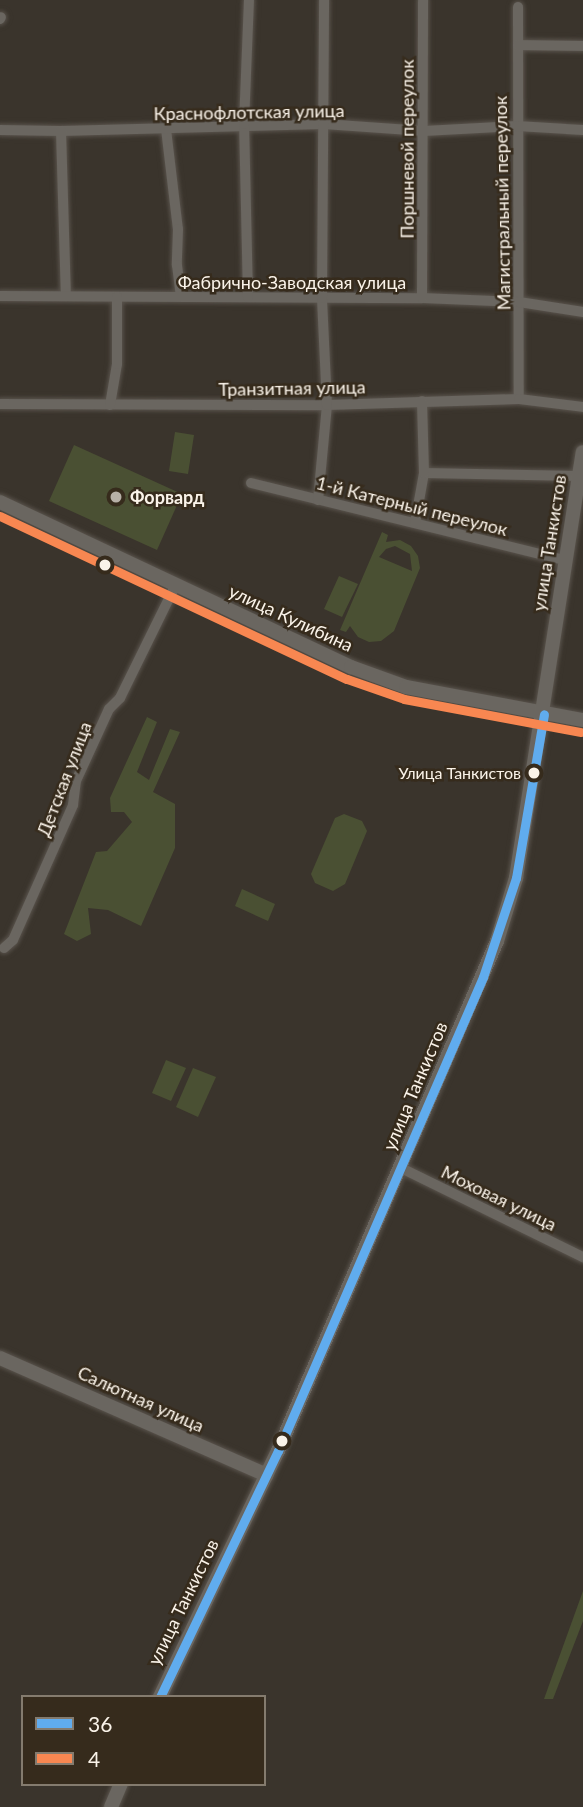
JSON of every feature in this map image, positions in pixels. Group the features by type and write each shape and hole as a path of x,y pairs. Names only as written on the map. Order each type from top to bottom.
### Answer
{"street":[{"path":"248,297 244,124 249,0"},
{"path":"318,500 327,405 322,298 324,0"},
{"name":"Поршневой переулок","path":"422,298 423,0"},
{"name":"Магистральный переулок","path":"518,7 519,399"},
{"path":"517,46 583,46"},
{"name":"Краснофлотская улица","path":"0,130 61,131 244,124 324,124 424,131 517,126 583,130"},
{"path":"166,129 178,229 177,265 181,297"},
{"path":"61,131 66,296"},
{"name":"Фабрично-Заводская улица","path":"0,296 422,298 519,302 583,312"},
{"path":"110,405 117,364 117,297"},
{"name":"Транзитная улица","path":"0,404 327,405 519,399 583,407"},
{"path":"415,523 424,473 422,401"},
{"name":"улица Танкистов","path":"161,1695 266,1475 483,977 509,904 516,878 544,714 565,561 578,509 583,452"},
{"path":"424,473 579,476"},
{"name":"1-й Катерный переулок","path":"251,483 565,561"},
{"name":"улица Кулибина","path":"0,502 332,659 405,687 583,720"},
{"name":"Детская улица","path":"4,948 13,940 73,805 76,781 109,709 120,698 175,586"},
{"name":"Моховая улица","path":"401,1168 583,1257"},
{"name":"Салютная улица","path":"0,1358 266,1475"},
{"path":"111,1807 120,1786"}],"green space":[{"path":"175,432 194,435 188,474 169,471"},
{"name":"Форвард","path":"74,445 182,494 157,550 49,501"},
{"path":"382,532 388,535 386,542 400,540 411,546 418,556 420,568 394,631 381,641 369,642 358,637 350,626 346,632 340,630","holes":["395,546 410,554 412,571 379,557 386,549"]},
{"path":"339,576 358,584 342,617 324,609"},
{"path":"147,717 157,722 137,772 149,780 170,729 180,732 153,792 175,804 175,848 141,926 108,910 88,908 91,934 77,941 64,934 96,852 107,851 132,822 124,812 111,812 110,798"},
{"path":"344,814 362,821 367,831 345,884 333,891 315,883 311,874 335,818"},
{"path":"242,889 275,904 268,921 235,906"},
{"path":"166,1060 186,1068 171,1101 152,1093"},
{"path":"193,1068 216,1077 198,1117 176,1107"},
{"path":"583,1591 583,1621 553,1699 544,1699"}],"transit line":[{"name":"4","path":"0,516 347,679 404,699 581,732"},
{"name":"36","path":"161,1695 278,1451 483,977 516,878 544,714"}],"place":[{"name":"Форвард","path":"116,497"},
{"name":"Улица Танкистов","path":"534,773"}]}
